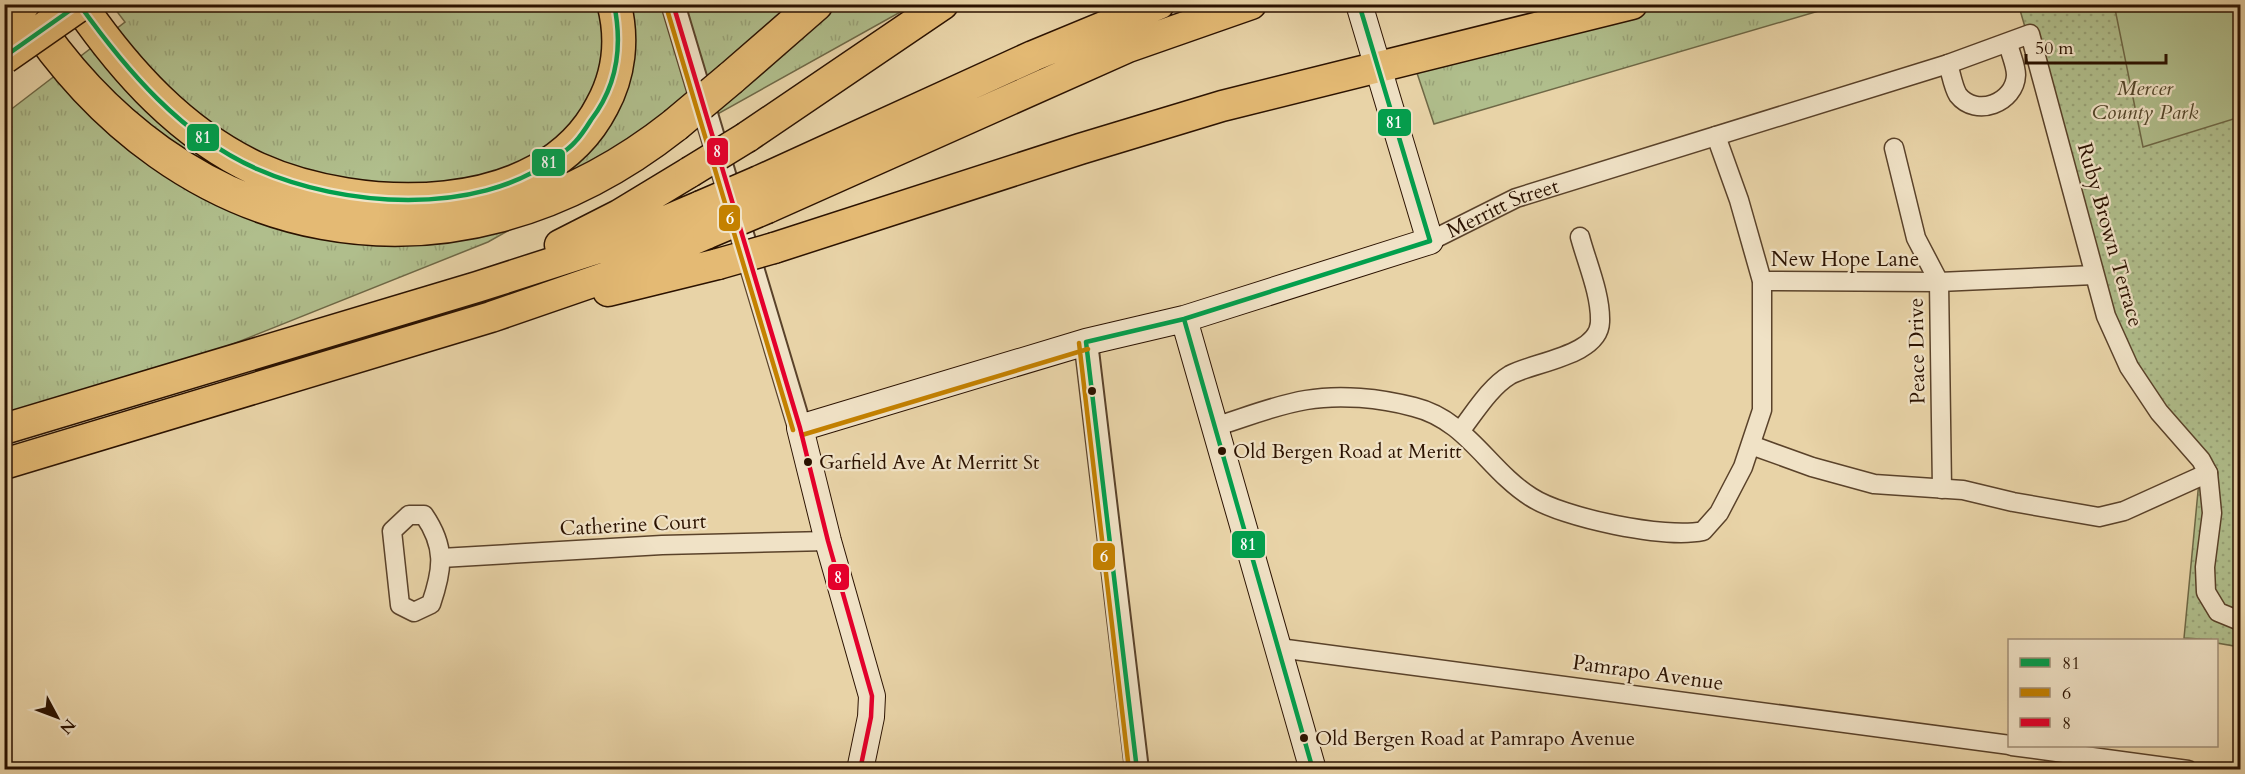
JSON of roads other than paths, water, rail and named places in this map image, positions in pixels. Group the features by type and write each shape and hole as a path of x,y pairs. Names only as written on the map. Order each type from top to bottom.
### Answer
{"highway":[{"path":"4,17 22,4 55,51 88,89 125,126 159,152 195,175 230,193 271,209 314,221 359,227 401,229 444,226 518,212 587,184 648,147 816,4"},
{"path":"4,57 80,4 151,94 193,131 259,170 311,188 347,196 395,200 455,196 497,187 527,177 560,159 587,131 610,88 618,57 619,35 614,4"},
{"path":"477,287 619,215 690,172 747,137 943,4"},
{"path":"763,194 1033,56 1159,4"},
{"path":"4,464 491,317 604,278 704,220 763,194 1128,47 1251,4"},
{"path":"491,317 718,264 774,248 1222,106 1632,4"},
{"path":"4,429 477,287 614,243 704,220"}],"main road":[{"path":"1359,4 1430,241"},
{"name":"Merritt Street","path":"800,429 1086,342 1184,319 1430,241"},
{"path":"1184,319 1280,648 1313,770"},
{"path":"800,429 828,541 872,696 871,717 860,770"}],"street":[{"path":"673,4 800,429"},
{"name":"Merritt Street","path":"1430,241 1516,198 1948,64 2031,34"},
{"name":"Ruby Brown Terrace","path":"2031,34 2106,316 2129,367 2159,412 2201,460 2208,473 2212,513 2205,567 2206,592 2218,612 2241,621"},
{"path":"1948,64 1958,94 1962,98 1980,107 1994,105 2006,98 2013,87 2016,74 2008,43"},
{"path":"1716,136 1739,200 1762,281"},
{"name":"Peace Drive","path":"1894,148 1916,238 1939,282 1942,489"},
{"path":"1461,430 1495,387 1510,375 1583,348 1593,338 1600,324 1598,305 1580,237"},
{"name":"New Hope Lane","path":"1214,427 1305,400 1347,396 1416,407 1461,430 1498,469 1531,498 1557,509 1647,532 1679,534 1703,531 1710,526 1743,467 1762,410 1762,281 1939,282 2094,275"},
{"path":"1086,342 1137,770"},
{"path":"1751,445 1812,467 1874,484 1963,490 2013,502 2099,517 2124,511 2208,473"},
{"path":"409,515 424,515 437,534 441,558 438,584 431,604 414,612 400,605 392,531 409,515"},
{"name":"Catherine Court","path":"441,558 662,545 828,541"},
{"name":"Pamrapo Avenue","path":"1280,648 2008,745"},
{"name":"Pamrapo Avenue","path":"2025,747 2188,770"}],"place":[{"name":"Old Bergen Road at Meritt","path":"1222,451"},
{"name":"Garfield Ave At Merritt St","path":"808,462"},
{"name":"Old Bergen Road at Pamrapo Avenue","path":"1304,738"}],"park label":[{"name":"Mercer County Park","path":"2145,100"}]}
